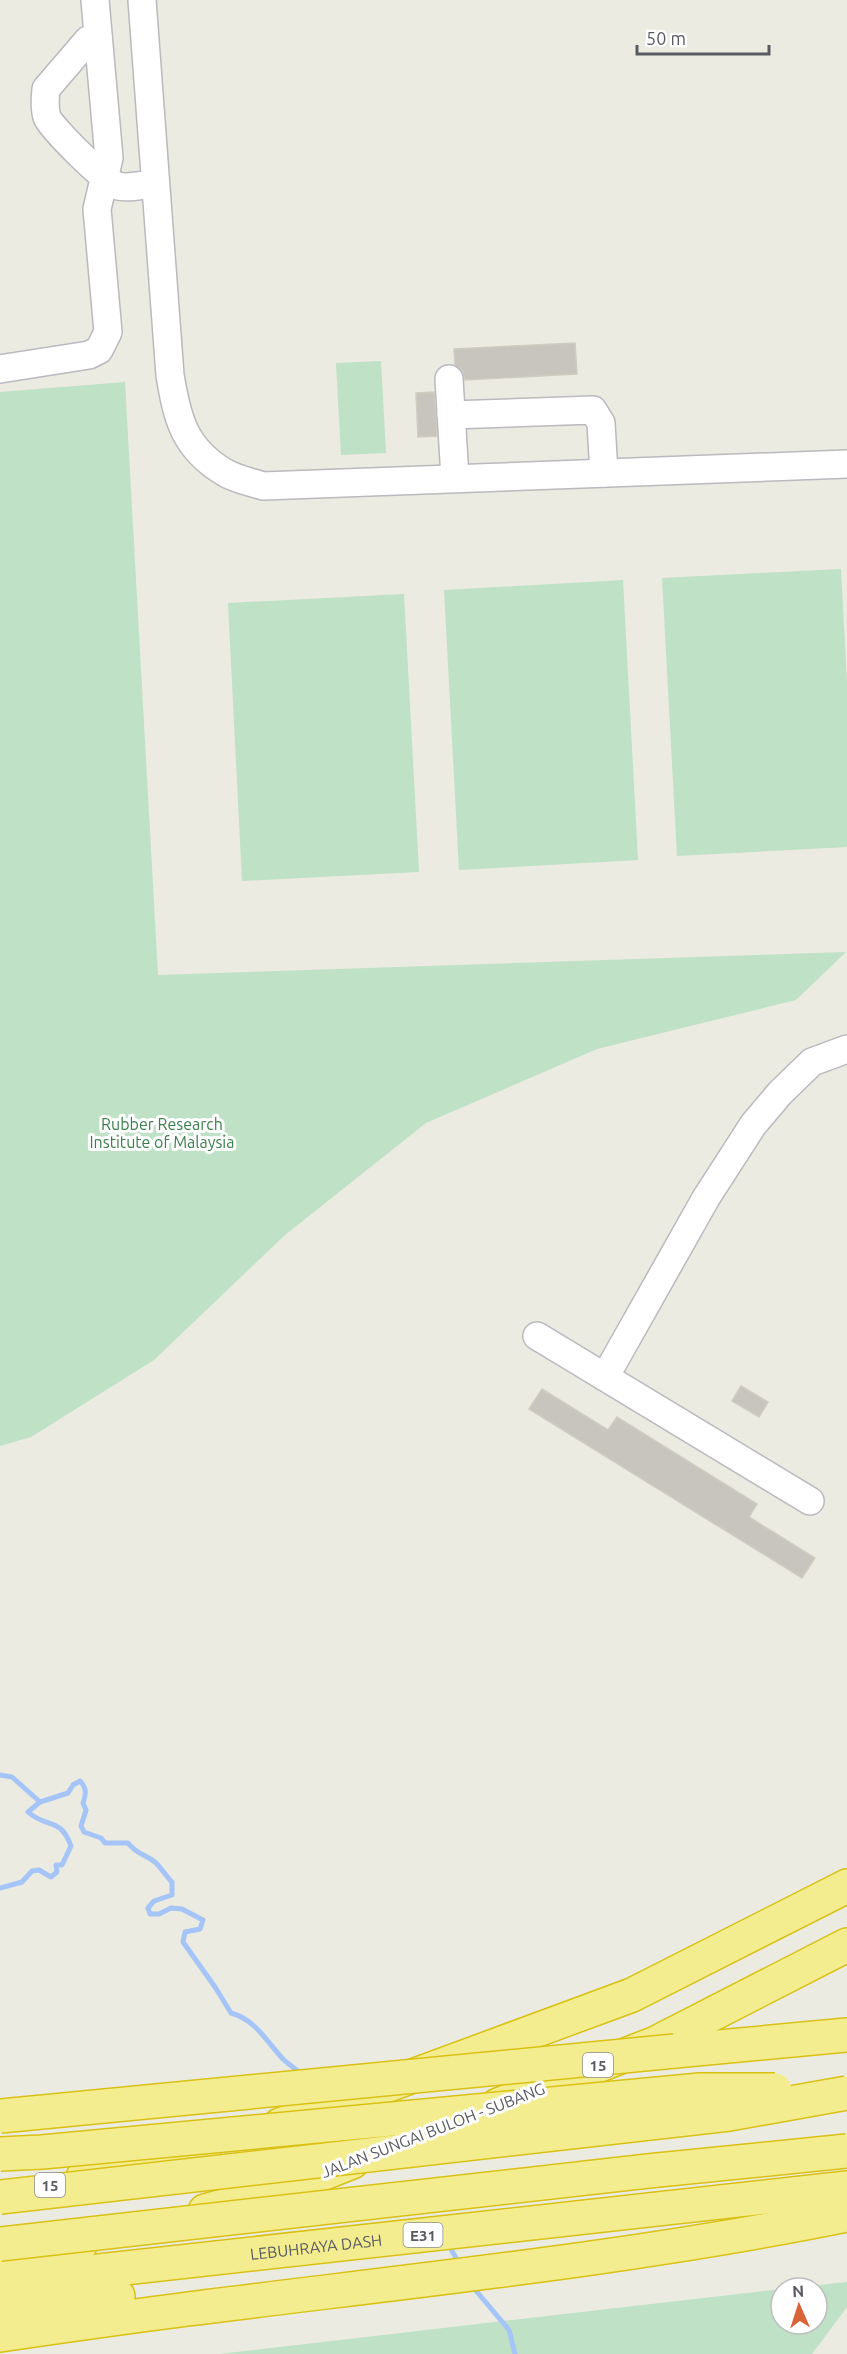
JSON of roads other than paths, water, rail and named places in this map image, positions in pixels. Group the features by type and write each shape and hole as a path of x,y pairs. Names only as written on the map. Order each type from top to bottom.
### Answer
{"highway":[{"name":"15","path":"0,2198 252,2135 632,1995 847,1886"},
{"name":"JALAN SUNGAI BULOH - SUBANG","path":"0,2265 279,2191 656,2043 847,1945"},
{"path":"0,2116 847,2035"},
{"path":"0,2154 42,2152 700,2090 847,2091"},
{"path":"0,2198 729,2114 847,2091"},
{"name":"E31","path":"0,2244 648,2171 847,2151"},
{"name":"LEBUHRAYA DASH","path":"0,2282 847,2188"},
{"path":"0,2310 535,2246 847,2215"},
{"path":"0,2335 187,2309 496,2272 774,2230 847,2215"}],"street":[{"path":"0,369 89,355 99,350 108,332 97,210 109,158 95,0"},
{"path":"142,0 170,375 176,414 196,452 225,473 264,486 847,464"},
{"path":"98,37 88,40 46,89 48,119 55,129 106,178 118,186 155,184"},
{"path":"449,379 455,478"},
{"path":"451,415 593,410 601,423 604,473"},
{"path":"605,1377 706,1198 753,1125 780,1093 812,1062 847,1049"},
{"path":"537,1336 810,1501"}],"waterway":[{"path":"0,1775 12,1777 40,1802"},
{"path":"0,1888 22,1882 32,1871 39,1870 51,1877 57,1872 56,1865 62,1865 71,1846 67,1837 58,1827 28,1812 40,1802 68,1793 73,1785 80,1781 85,1791 83,1803 86,1810 81,1826 84,1832 101,1838 105,1843 128,1843 158,1865 172,1882 172,1895 154,1901 148,1908 150,1914 159,1914 171,1908 182,1909 203,1920 200,1929 185,1932 183,1942 231,2013 240,2016 254,2026 283,2059 302,2074"},
{"path":"448,2244 460,2265"},
{"path":"472,2286 509,2330 515,2354"}],"park label":[{"name":"Rubber Research Institute of Malaysia","path":"162,1133"}]}
